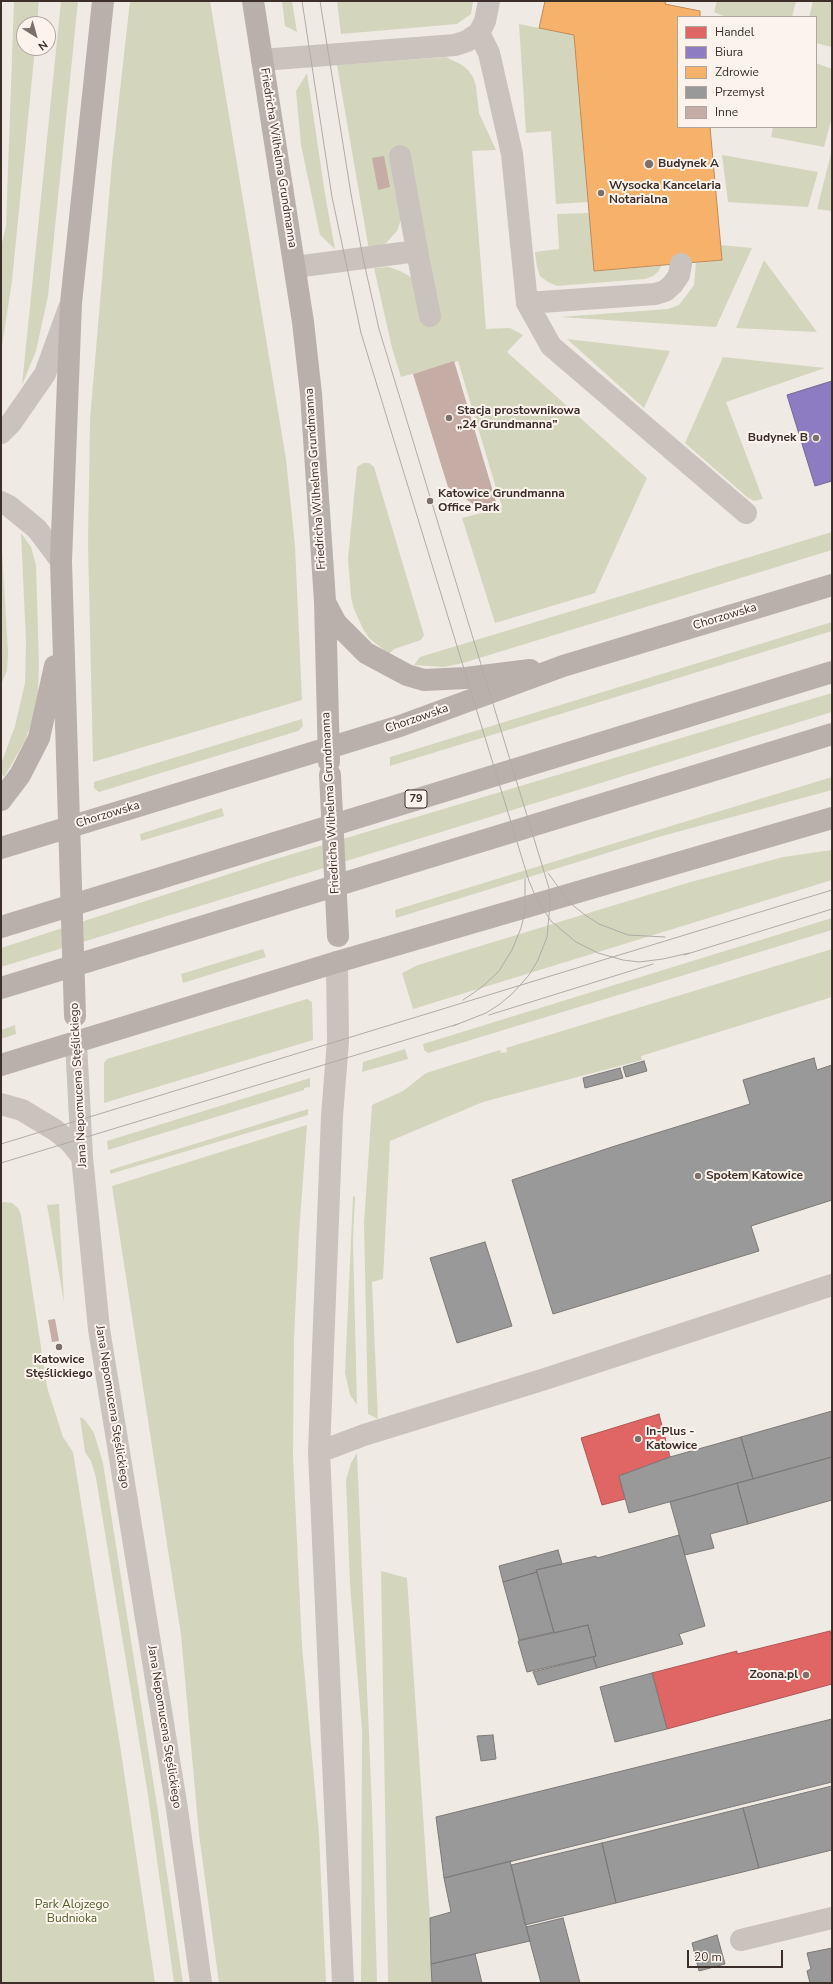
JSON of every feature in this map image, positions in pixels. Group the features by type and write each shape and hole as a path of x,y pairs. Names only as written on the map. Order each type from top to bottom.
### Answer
{"main road":[{"path":"69,827 61,561 71,303 103,1"},
{"name":"Friedricha Wilhelma Grundmanna","path":"253,1 295,267 311,394 325,601 328,748 338,936 337,962"},
{"name":"Chorzowska","path":"1,848 400,726 564,666 832,585"},
{"path":"325,601 336,622 366,653 402,673 424,680 466,678 484,674 564,666"},
{"path":"1,800 20,775 39,738 62,629"},
{"name":"79","path":"1,927 832,672"},
{"path":"1,988 832,734"},
{"path":"1,1065 337,962 832,818"},
{"name":"Jana Nepomucena Stęślickiego","path":"69,827 76,1042"}],"street":[{"path":"262,60 455,44 467,41 479,33 485,21 489,1"},
{"path":"479,33 489,53 512,154 527,303 551,346 746,513"},
{"path":"400,156 416,251 430,316"},
{"path":"295,267 416,251"},
{"path":"527,303 655,294 665,291 673,284 679,275 681,264"},
{"path":"1,433 45,374 71,303"},
{"path":"1,502 9,506 37,529 61,561"},
{"path":"337,962 338,1042 332,1116 319,1452 344,1983"},
{"name":"Jana Nepomucena Stęślickiego","path":"76,1042 82,1157 100,1329 176,1802 201,1983"},
{"path":"1,1104 22,1110 55,1130 70,1142 82,1157"},
{"path":"319,1452 364,1435 545,1379 832,1285"},
{"path":"741,1940 832,1918"}],"green space":[{"path":"14,1 39,1 38,16 16,16 16,56 34,56 12,281 1,352 1,247 6,226"},
{"path":"61,1 78,1 48,296 36,351 22,385 56,56"},
{"path":"130,1 210,1 286,459 295,546 302,700 93,762 88,545 90,419 112,162"},
{"path":"282,1 292,1 297,32 285,26"},
{"path":"337,1 473,1 471,14 457,24 341,34"},
{"path":"717,1 796,1 792,16 724,16 714,12"},
{"path":"813,1 832,1 832,47 817,43 817,16 809,16"},
{"path":"519,24 574,35 588,202 556,204 551,131 526,133"},
{"path":"446,57 462,65 473,77 476,86 479,113 496,150 472,151 486,329 510,328 523,335 507,352 647,478 595,593 495,623 462,518 502,508 458,361 401,377 392,348 374,268 389,267 411,277 401,220 397,231 386,243 369,250 337,65"},
{"path":"817,63 832,69 832,117 824,147 771,137 773,128 817,128"},
{"path":"307,73 325,194 335,249 320,235 301,145 296,91"},
{"path":"832,150 832,211 817,209"},
{"path":"722,155 818,172 808,207 728,202"},
{"path":"589,213 595,271 661,266 658,272 645,279 557,286 540,276 535,252 559,249 557,214"},
{"path":"720,245 752,248 716,327 560,317 668,309 679,305 694,285 696,263 722,260"},
{"path":"764,260 817,332 736,328"},
{"path":"567,339 670,351 644,408"},
{"path":"723,357 825,368 726,402 763,499 754,501 747,497 685,443"},
{"path":"363,463 369,463 374,467 424,635 421,640 394,649 389,654 369,638 363,629 354,609 351,597 348,559 357,467"},
{"path":"1,532 8,653 7,670 1,685"},
{"path":"832,532 832,550 463,663 444,667 414,665 420,657"},
{"path":"21,533 31,547 36,565 39,665 38,692 33,720 25,741 4,777 1,772 1,764 15,726 25,683 26,642"},
{"path":"832,622 832,631 390,766 390,757"},
{"path":"832,693 832,712 1,967 1,948 269,861"},
{"path":"302,719 303,726 298,731 99,792 94,788 94,782"},
{"path":"832,777 832,790 662,836 396,918 395,910"},
{"path":"222,808 224,816 141,841 140,834"},
{"path":"832,850 832,880 413,1009 402,973 418,965 687,883 783,857"},
{"path":"832,918 832,930 428,1053 424,1050 423,1044"},
{"path":"263,949 266,957 183,983 181,974"},
{"path":"832,949 832,997 641,1056 642,1060 483,1102 390,1141 383,1279 372,1282 378,1419 368,1414 364,1223 372,1105 403,1091 426,1073 500,1050 501,1053 507,1052 506,1048"},
{"path":"307,999 312,1002 313,1040 104,1103 104,1063 107,1059"},
{"path":"15,1025 16,1034 1,1039 1,1030"},
{"path":"405,1049 408,1059 362,1072 363,1062"},
{"path":"310,1078 310,1087 304,1088 304,1090 108,1150 107,1141"},
{"path":"308,1109 308,1115 110,1174 110,1170"},
{"path":"307,1125 299,1234 294,1338 293,1457 302,1646 319,1834 326,1983 219,1983 199,1834 181,1635 112,1186"},
{"path":"353,1196 355,1197 353,1241 357,1405 350,1395 345,1373"},
{"name":"Park Alojzego Budnioka","path":"1,1203 12,1203 18,1208 21,1215 47,1387 63,1437 73,1452 120,1745 155,1983 1,1983"},
{"path":"59,1204 64,1302 47,1205"},
{"path":"80,1417 85,1420 94,1433 103,1463 158,1812 183,1983 174,1983 148,1795 96,1478 91,1461 85,1452"},
{"path":"357,1453 372,1806 377,1983 361,1983 362,1730 350,1585 346,1480 351,1463"},
{"path":"381,1571 407,1578 430,1918 432,1983 388,1983"}],"building: Handel":[{"path":"659,1414 670,1457 619,1476 625,1499 602,1505 581,1438"},
{"path":"830,1631 832,1637 832,1684 667,1729 652,1673 737,1651 737,1654"}],"building: Biura":[{"name":"Budynek B","path":"832,381 832,481 815,486 787,395"}],"building: Zdrowie":[{"name":"Budynek A","path":"545,1 666,1 665,4 700,11 700,16 677,16 677,128 710,128 722,260 594,271 574,35 539,28"}],"building: Przemysł":[{"path":"814,1058 817,1070 832,1065 832,1200 751,1226 759,1251 553,1314 512,1180 750,1104 743,1080"},
{"path":"644,1061 647,1071 626,1077 623,1067"},
{"path":"620,1068 623,1078 585,1088 583,1078"},
{"path":"485,1242 512,1326 457,1343 430,1258"},
{"path":"832,1411 832,1457 753,1479 741,1437"},
{"path":"741,1437 753,1479 629,1513 619,1476 670,1457"},
{"path":"832,1457 832,1500 748,1524 737,1483"},
{"path":"737,1483 748,1524 710,1534 714,1548 685,1555 670,1502"},
{"path":"679,1535 705,1626 679,1634 683,1644 597,1668 593,1657 596,1656 588,1625 554,1633 536,1570 596,1556 597,1558"},
{"path":"558,1550 562,1564 536,1570 537,1572 503,1582 499,1566"},
{"path":"537,1572 554,1632 519,1640 503,1582"},
{"path":"588,1625 596,1656 527,1672 518,1641"},
{"path":"593,1657 597,1668 538,1685 533,1672"},
{"path":"652,1673 667,1729 615,1742 600,1687"},
{"path":"832,1719 832,1782 444,1878 436,1817"},
{"path":"493,1735 496,1759 481,1761 477,1736"},
{"path":"832,1786 832,1850 759,1868 743,1808"},
{"path":"743,1808 759,1868 616,1903 602,1843"},
{"path":"602,1843 616,1903 525,1925 511,1865"},
{"path":"510,1861 530,1941 431,1964 430,1918 451,1912 444,1878"},
{"path":"563,1918 580,1983 541,1983 526,1927"},
{"path":"717,1935 725,1964 699,1971 692,1943"},
{"path":"832,1948 832,1983 810,1983 807,1971 811,1969 807,1953"},
{"path":"475,1954 482,1983 432,1983 431,1964"}],"building: Inne":[{"path":"384,156 390,187 378,190 372,158"},
{"name":"Stacja prostownikowa „24 Grundmanna”","path":"454,361 497,505 482,510 448,487 413,374"},
{"path":"55,1319 59,1341 52,1342 48,1320"}],"tram line":[{"path":"302,1 332,197 361,333 529,881 537,900 551,921 576,942 598,953 623,960 639,962 663,959 689,953"},
{"path":"320,1 351,194 363,258 379,329 549,888 550,904 547,937 538,960 529,975 513,993 500,1004 486,1013 453,1026"},
{"path":"548,873 570,903 599,924 628,935 665,937"},
{"path":"463,1000 482,987 499,971 512,950 521,928 525,912 525,879"},
{"path":"1,1144 832,890"},
{"path":"684,955 832,909"},
{"path":"489,1015 653,964"},
{"path":"1,1163 458,1024"}],"place":[{"name":"Budynek A","path":"649,164"},
{"name":"Wysocka Kancelaria Notarialna","path":"601,193"},
{"name":"Stacja prostownikowa „24 Grundmanna”","path":"449,418"},
{"name":"Budynek B","path":"816,438"},
{"name":"Katowice Grundmanna Office Park","path":"430,501"},
{"name":"Społem Katowice","path":"698,1176"},
{"name":"Katowice Stęślickiego","path":"59,1347"},
{"name":"In-Plus - Katowice","path":"638,1439"},
{"name":"Zoona.pl","path":"806,1675"}]}
